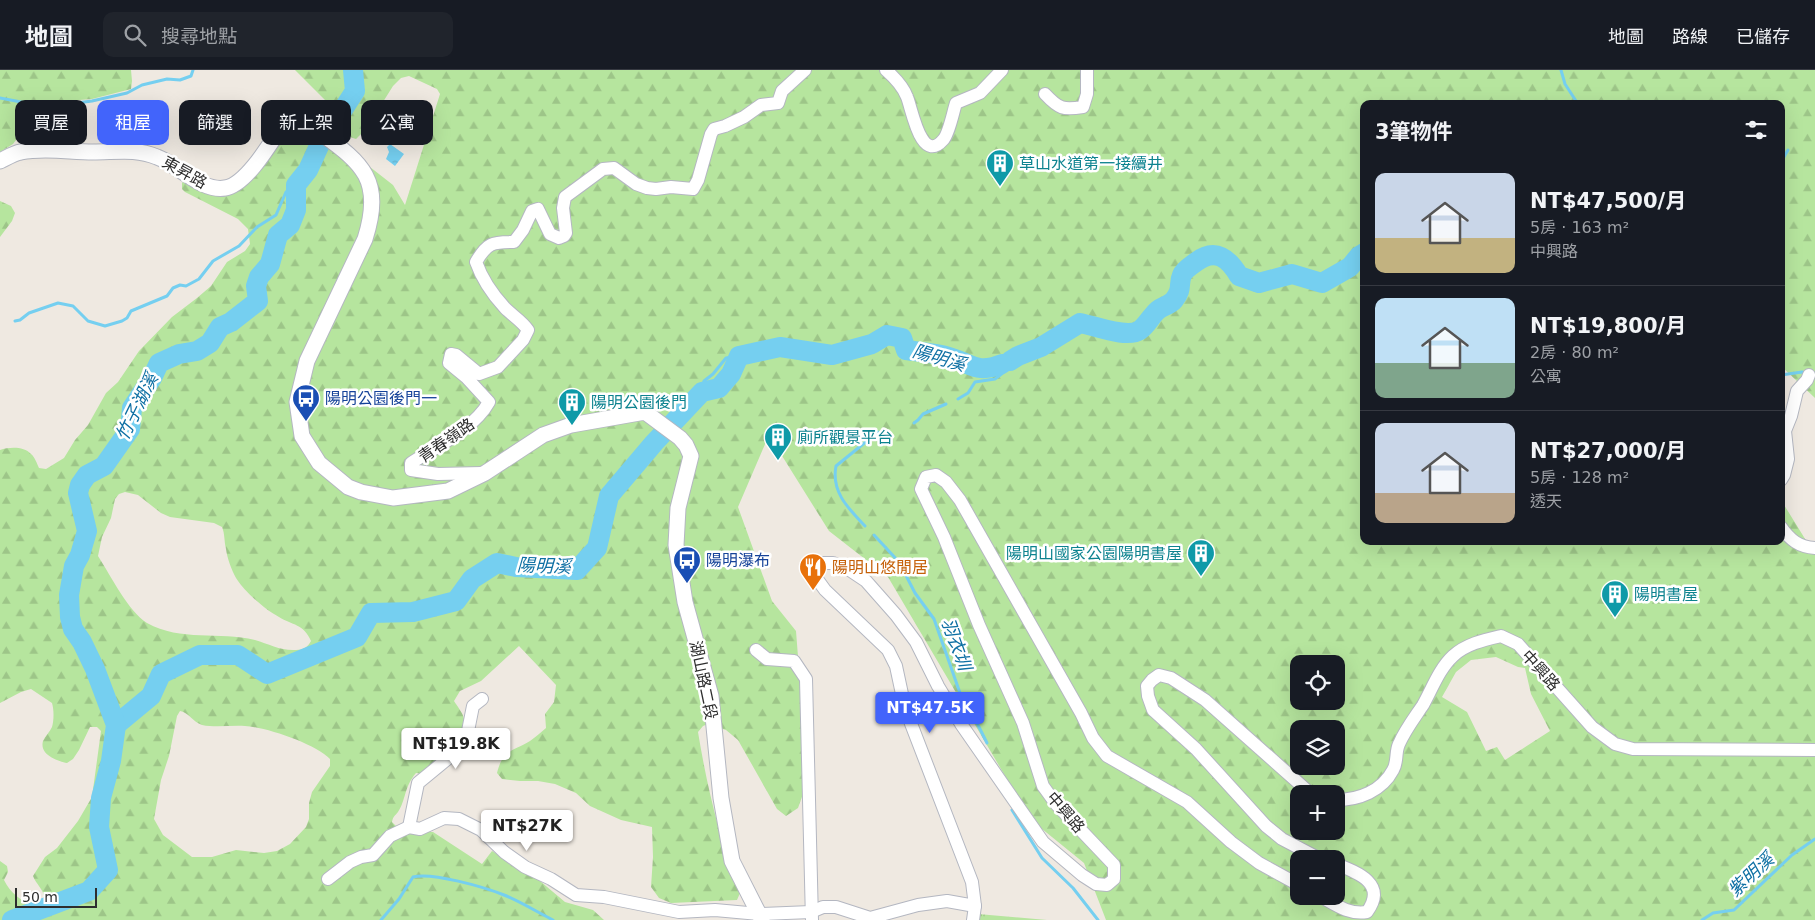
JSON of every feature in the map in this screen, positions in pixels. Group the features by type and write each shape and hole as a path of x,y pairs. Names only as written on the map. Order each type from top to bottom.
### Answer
{"street":[{"name":"青春嶺路","path":"485,473 438,474 411,470 411,463 473,422 484,412 488,402 466,377 448,363 451,354 479,374 498,368 523,340 528,330 523,323 506,309 482,277 476,262 484,248 500,242 514,242 523,230 532,211 538,209 550,234 559,238 564,236 566,232 563,208 565,197 603,169 614,168 636,184 647,188 672,187 693,189 698,180 714,129 744,117 761,105 778,103 782,91 804,70"},
{"path":"886,70 896,79 907,96 921,139 927,145 935,146 944,140 956,103 980,93 1002,70"},
{"path":"1044,94 1055,105 1067,110 1083,107 1087,94 1087,70"},
{"name":"東昇路","path":"0,161 19,152 33,150 95,152 131,150 156,156 213,188 227,188 248,175 286,121 292,118 309,124 357,161 370,183 372,208 365,239 307,360 296,402 302,436 319,462 348,487 361,492 393,498 448,492 485,473"},
{"path":"1785,471 1788,459 1785,432 1791,416 1796,391 1809,376"},
{"name":"湖山路二段","path":"485,473 543,435 571,425 645,412 680,438 686,445 691,456 678,508 676,545 685,602 711,696 721,798 732,860 760,917"},
{"name":"中興路","path":"973,920 972,882 905,708 896,666 888,650 825,590 817,580 816,573 823,563 848,569 866,581 896,616 916,642 960,724 1043,842 1082,875 1096,884 1107,885 1114,879 1114,865 1056,804 1043,786 1023,723 979,625 944,537 921,489 926,477 936,475 946,482 960,500 1081,713 1093,738 1107,756 1187,802 1231,842 1259,863 1290,879"},
{"path":"1785,532 1797,544 1815,548"},
{"name":"中興路","path":"1345,800 1350,800 1376,790 1393,770 1399,744 1432,690 1442,669 1453,656 1473,643 1501,636 1518,644 1592,727 1615,744 1634,749 1815,750"},
{"path":"756,650 767,659 794,661 806,679 812,916"},
{"path":"1301,785 1205,700 1171,678 1159,676 1147,686 1148,696 1154,710 1196,749 1266,826 1282,840 1302,850"},
{"path":"409,827 418,783 457,752 468,731 473,706 482,699"},
{"path":"328,879 350,862 361,857 373,855 390,836 409,827 420,829 444,818 459,820 481,830 504,852 525,867 551,879 576,895 604,897 679,912 714,910 760,917 812,916 823,907 836,907 870,918 918,905 947,901 974,906"},
{"path":"1337,905 1356,914 1367,912 1372,904 1373,886 1356,872 1345,868"}],"green space":[{"path":"0,70 131,70 131,89 92,99 15,100 15,141 0,152"},
{"path":"295,70 1815,70 1815,398 1785,370 1785,100 1360,100 1360,545 1785,545 1785,506 1815,555 1815,920 1106,920 1084,863 1031,820 888,577 829,531 769,435 738,507 772,601 796,631 801,695 803,794 798,808 786,816 777,809 738,740 726,730 708,724 703,726 698,732 715,814 726,854 740,893 737,900 671,903 659,898 651,887 652,827 621,820 590,806 576,793 555,784 502,779 497,773 502,759 509,752 530,741 546,728 545,714 554,702 556,685 519,646 481,681 460,691 454,701 464,719 465,727 462,736 451,751 437,764 423,774 416,773 409,783 401,807 392,822 397,827 410,831 433,832 482,864 492,851 534,876 565,902 593,910 604,920 0,920 0,861 7,866 8,872 4,880 16,896 33,907 39,904 44,897 33,876 45,857 57,848 78,821 92,797 101,731 97,727 90,727 73,759 67,763 63,762 46,754 43,746 43,741 53,724 52,703 31,689 0,703 0,450 20,448 28,451 35,459 39,468 46,469 64,458 75,440 88,425 106,393 118,382 139,351 172,317 211,286 227,262 245,251 250,244 248,229 238,219 182,189 182,183 185,179 225,194 244,186 278,145 328,145 353,161 370,167 393,185 405,205 424,145 433,145 433,116 440,94 437,89 409,76 401,78 393,86 384,100 361,100 361,134 356,139 351,137 351,100 325,100","holes":["125,492 138,495 161,513 170,517 214,523 222,527 225,546 234,575 249,594 261,605 273,614 305,631 311,641 308,645 305,648 291,650 241,637 173,632 160,629 147,623 140,617 127,602 98,556 102,537 111,518 115,499 119,494","1496,657 1518,667 1525,668 1531,694 1550,731 1505,760 1497,747 1486,751 1467,712 1442,697 1456,672 1471,660","180,711 186,713 202,725 254,727 290,737 314,748 330,759 330,766 312,792 309,803 309,819 306,827 290,844 277,851 264,853 236,850 212,857 192,857 163,835 154,819 161,780 169,756 177,716"]},
{"path":"0,201 11,206 15,213 12,221 0,237"},
{"path":"978,914 1047,920 977,920"}],"water":[{"path":"391,145 404,154 395,166 386,159 389,152 387,147"}],"waterway":[{"path":"0,98 42,106 92,101 127,93 142,85 167,79 180,80 191,76 193,70"},
{"name":"竹子湖溪","path":"12,920 89,891 108,870 99,827 101,798 111,761 116,725 95,669 82,642 73,629 70,617 69,595 74,566 80,555 87,531 78,493 80,485 87,475 104,466 130,429 132,408 152,378 159,363 179,354 197,351 210,343 220,327 231,322 258,301 256,286 259,277 270,264 278,235 290,225 296,210 296,185 308,170 331,120 342,111 355,91 353,70"},
{"name":"陽明溪","path":"1561,70 1565,84 1575,100"},
{"path":"1785,155 1788,150"},
{"path":"15,321 20,320 29,313 58,303 73,306 88,321 105,326 122,321 127,318 131,311 167,296 173,288 180,285 186,286 199,279 213,261 239,246 257,227 276,215 286,192 296,185"},
{"name":"陽明溪","path":"1010,361 1041,347 1080,323 1120,333 1140,330 1158,310 1174,300 1184,271 1210,255 1216,255 1226,260 1239,276 1259,283 1292,274 1322,283 1350,267 1360,255"},
{"name":"陽明溪","path":"116,725 151,696 161,674 200,655 238,655 267,674 357,637 371,613 413,612 456,601 472,579 497,563 516,567 577,570 597,548 609,496 654,443 702,392 719,388 731,374 739,356 780,347 832,355 872,344 887,335 902,338 906,350 944,356 980,368 1002,364"},
{"path":"702,392 704,381 713,374 726,358 739,356"},
{"name":"羽衣圳","path":"958,399 968,393 975,382 995,379 1013,365 1018,356"},
{"path":"1785,374 1802,372 1815,376"},
{"name":"羽衣圳","path":"914,423 923,414 946,404"},
{"name":"羽衣圳","path":"865,526 847,506 838,492 835,475 836,466 878,432"},
{"name":"羽衣圳","path":"874,535 899,562 915,593 934,619 960,693 987,743"},
{"name":"羽衣圳","path":"1012,810 1042,858 1073,888 1098,920"},
{"name":"紫明溪","path":"1702,920 1713,913 1734,910 1792,855 1815,839"},
{"path":"381,920 399,899 413,877 422,876 445,878 471,884 504,895 553,920"}],"place":[{"name":"草山水道第一接續井","path":"1000,187"},
{"name":"陽明公園後門一","path":"306,422"},
{"name":"陽明公園後門","path":"572,426"},
{"name":"廁所觀景平台","path":"778,461"},
{"name":"陽明山國家公園陽明書屋","path":"1201,577"},
{"name":"陽明瀑布","path":"687,584"},
{"name":"陽明山悠閒居","path":"813,591"},
{"name":"陽明書屋","path":"1615,618"}]}
